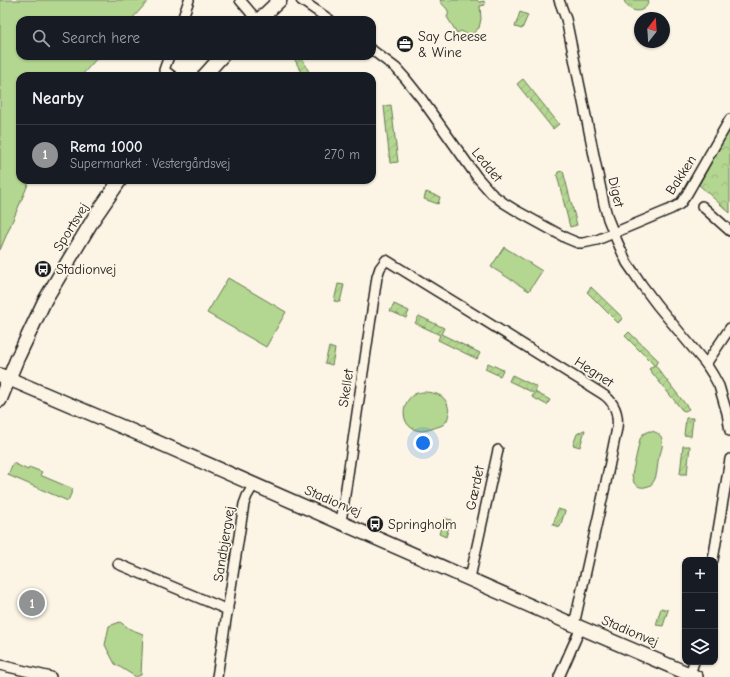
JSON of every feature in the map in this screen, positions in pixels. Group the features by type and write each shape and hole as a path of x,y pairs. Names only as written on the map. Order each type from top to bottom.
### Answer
{"street":[{"path":"183,16 189,0"},
{"path":"240,0 254,16"},
{"path":"262,16 280,0"},
{"path":"301,0 324,16"},
{"name":"Diget","path":"559,0 566,19 604,204 614,233 628,263 642,285 706,364 713,375 719,386 727,413 730,431"},
{"name":"Leddet","path":"376,53 396,68 405,78 477,177 492,194 522,215 578,243 587,243 614,233"},
{"path":"167,72 164,70 168,60"},
{"path":"208,72 218,60"},
{"name":"Bakken","path":"614,233 680,204 688,194 730,119"},
{"name":"Sportsvej","path":"0,400 4,377 45,300 94,218 117,184"},
{"path":"702,206 730,230"},
{"name":"Skellet","path":"341,522 379,271 386,260"},
{"name":"Hegnet","path":"386,260 601,392 609,398 614,405 618,419 617,428 578,626"},
{"path":"706,364 730,328"},
{"name":"Stadionvej","path":"4,377 132,430 578,626 693,671"},
{"name":"Gærdet","path":"470,578 498,450"},
{"path":"714,557 730,459"},
{"name":"Sandbjergvej","path":"217,677 244,504 254,484"},
{"name":"Sandbjergvej","path":"118,564 228,610"},
{"path":"559,677 578,626"},
{"path":"0,665 50,677"}],"green space":[{"path":"0,0 149,0 135,16 16,16 16,60 95,60 85,72 16,72 16,184 28,184 0,250"},
{"path":"440,0 484,1 485,5 480,6 481,19 479,28 473,35 471,36 461,31 457,33 447,17 448,10"},
{"path":"624,0 649,0 644,8 637,11 629,8"},
{"path":"520,12 528,15 522,29 515,27"},
{"path":"295,60 303,60 309,72 301,72"},
{"path":"523,79 559,124 553,129 517,84"},
{"path":"391,105 398,162 390,163 384,106"},
{"path":"730,128 730,213 699,185"},
{"path":"563,171 577,225 570,227 557,175 558,172"},
{"path":"426,192 440,197 438,204 424,199"},
{"path":"504,247 542,271 529,291 491,267"},
{"path":"228,278 286,312 266,347 207,313"},
{"path":"338,284 344,285 340,302 334,301"},
{"path":"591,287 623,318 618,323 587,292"},
{"path":"394,304 409,311 406,318 390,311"},
{"path":"419,316 444,328 441,334 480,353 477,359 438,340 440,335 415,323"},
{"path":"629,332 659,361 655,365 689,409 685,411 682,410 649,369 654,365 625,336"},
{"path":"329,347 335,349 332,365 325,363"},
{"path":"488,363 503,370 500,376 485,369"},
{"path":"512,375 537,387 535,392 550,400 547,405 532,397 534,393 509,381"},
{"path":"423,392 441,396 447,403 449,412 447,421 444,424 422,431 414,429 409,425 405,420 404,414 407,401 411,396"},
{"path":"686,418 693,418 691,436 684,435"},
{"path":"584,430 580,447 573,445 577,434"},
{"path":"649,431 660,435 662,439 662,447 654,481 649,486 642,487 637,486 634,483 632,475 640,439 643,434"},
{"path":"683,446 690,446 687,474 680,474"},
{"path":"13,463 28,470 29,467 42,472 40,475 73,489 68,501 8,475"},
{"path":"558,509 565,511 560,527 553,525"},
{"path":"444,518 451,520 446,537 439,534"},
{"path":"661,608 668,610 663,626 656,625"},
{"path":"120,622 130,629 143,634 141,675 136,677 115,664 105,645 109,626"}],"place":[{"name":"Say Cheese & Wine","path":"405,44"},
{"name":"Stadionvej","path":"43,269"},
{"name":"Springholm","path":"375,524"},
{"name":"Rema 1000","path":"32,603"}]}
